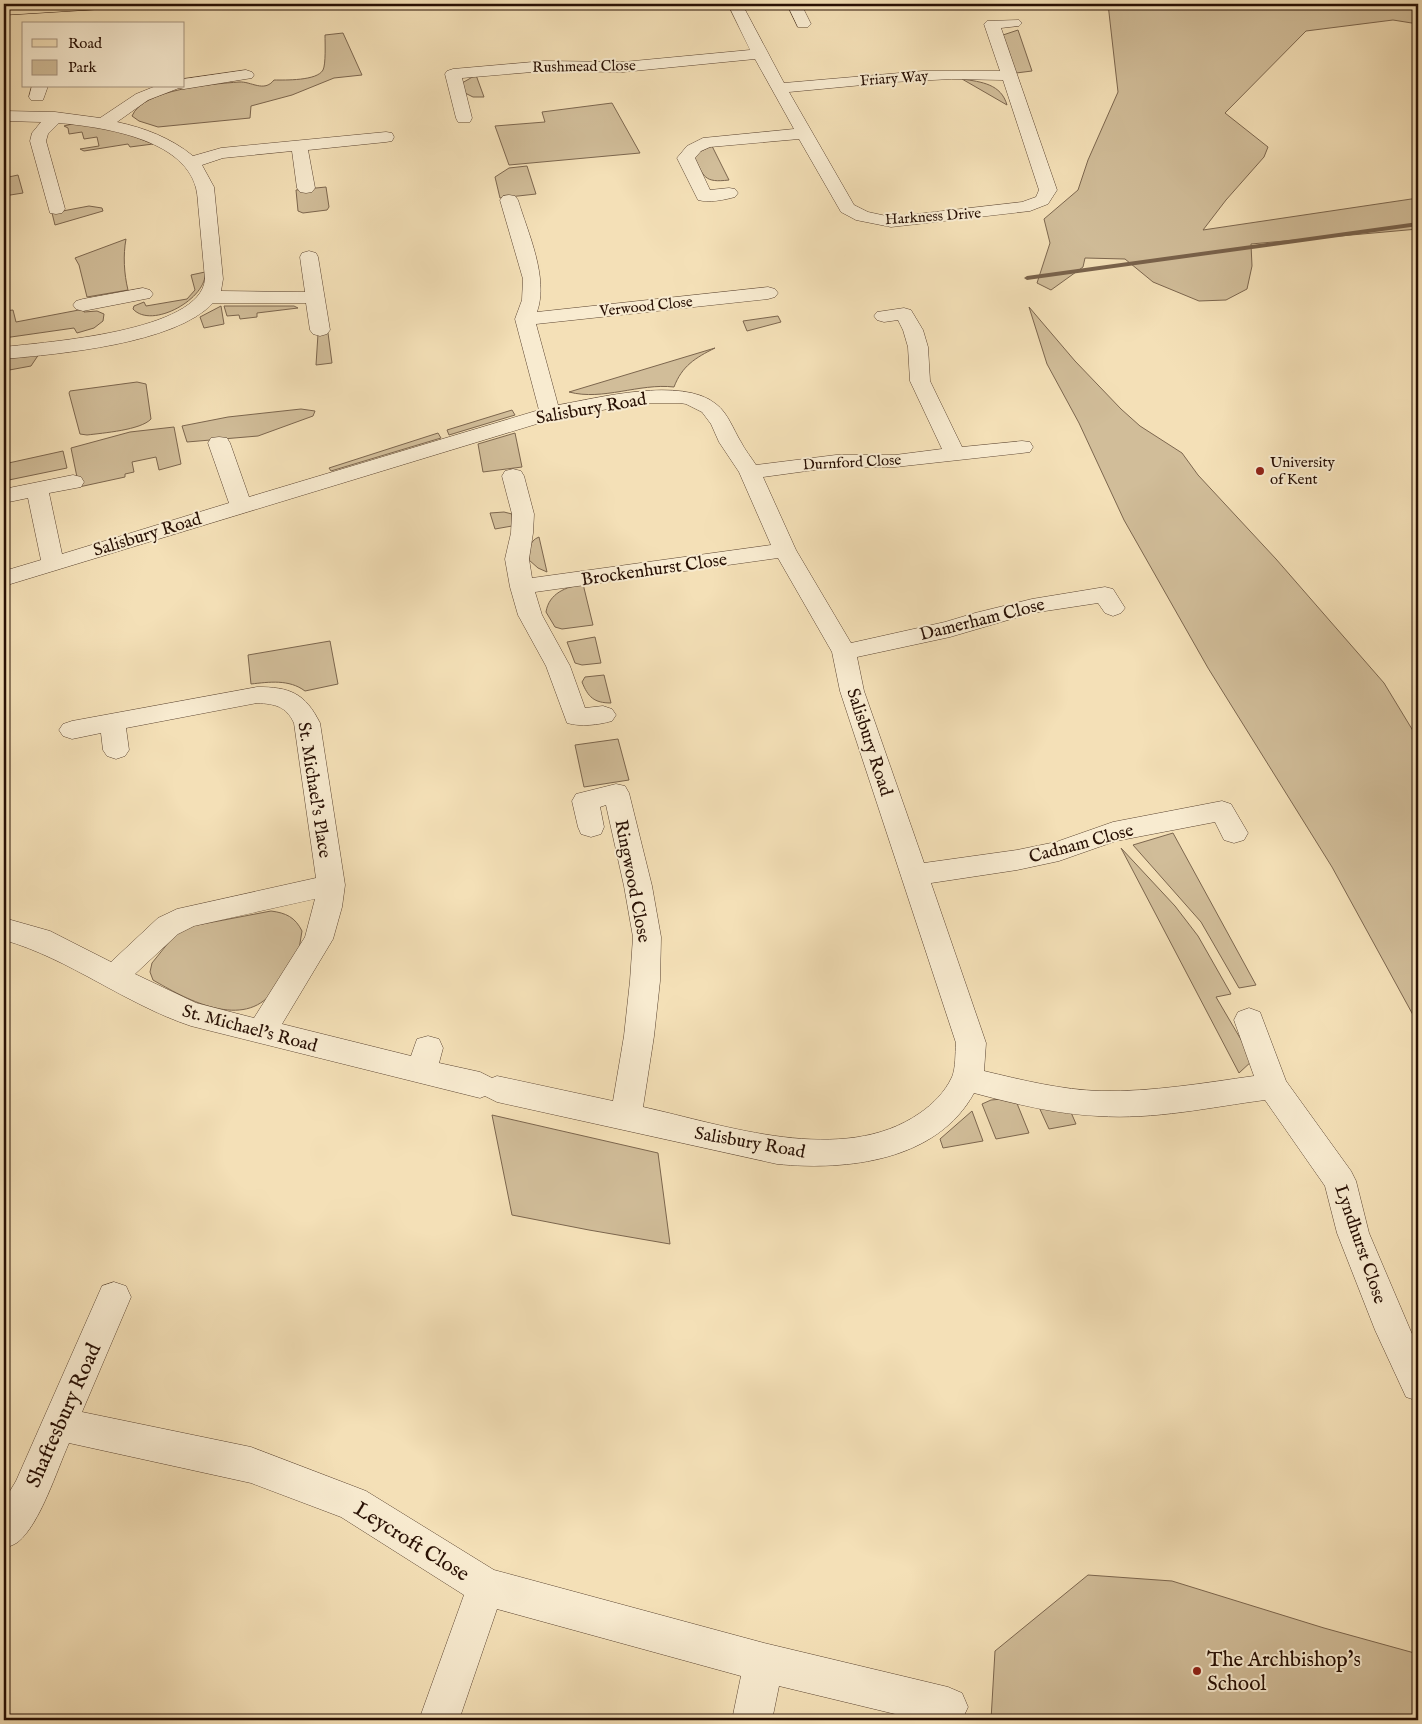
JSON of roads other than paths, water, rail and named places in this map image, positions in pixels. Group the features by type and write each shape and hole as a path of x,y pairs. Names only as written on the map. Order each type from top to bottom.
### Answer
{"main road":[{"path":"4,11 36,6 119,4"}],"street":[{"name":"Harkness Drive","path":"735,4 760,54 847,208 862,216 891,222 1032,205 1044,199 1048,190 992,24 1014,24"},
{"path":"794,4 803,24"},
{"name":"Rushmead Close","path":"464,118 453,74 544,66 623,67 760,54"},
{"path":"185,84 250,74"},
{"name":"Friary Way","path":"779,88 905,76 958,74 1010,76"},
{"path":"104,123 145,90 158,88"},
{"path":"4,116 54,117 104,123 147,136 167,145 192,162 202,178 208,209 214,279 211,294 191,312 157,328 122,336 4,354"},
{"path":"54,117 40,133 38,141 56,209"},
{"path":"729,193 704,196 686,158 690,151 709,142 805,133"},
{"path":"192,162 220,153 386,137"},
{"path":"299,144 306,188"},
{"path":"508,200 532,279 532,300 525,319 550,413"},
{"path":"309,257 320,330"},
{"path":"83,305 143,294"},
{"name":"Verwood Close","path":"525,319 768,294"},
{"path":"207,298 220,296 287,299 315,297"},
{"path":"113,299 122,336"},
{"path":"884,316 904,314 913,330 918,346 920,381 955,454"},
{"name":"Salisbury Road","path":"4,579 550,413 641,397 680,397 702,403 716,415 730,442 750,472 785,550 844,652 852,691 971,1043 967,1079 950,1106 928,1126 902,1140 846,1150 814,1153 777,1149 488,1087"},
{"path":"219,443 241,506"},
{"name":"Durnford Close","path":"750,472 836,461 896,461 1022,447"},
{"path":"513,476 523,514 522,533 517,559 530,615 558,666 576,718 603,715"},
{"path":"4,496 73,482"},
{"path":"37,489 53,563"},
{"name":"Brockenhurst Close","path":"522,587 785,550"},
{"name":"Damerham Close","path":"844,652 950,629 983,618 1074,598 1106,594 1113,608"},
{"name":"St. Michael's Place","path":"72,730 257,695 274,695 285,698 294,703 302,712 308,723 330,885 328,908 319,939 261,1032"},
{"path":"113,722 116,750"},
{"name":"Ringwood Close","path":"591,827 586,801 616,793 638,886 647,937 645,981 639,1036 626,1117"},
{"name":"Cadnam Close","path":"915,875 1017,860 1059,851 1113,832 1222,811 1234,833"},
{"path":"114,977 168,926 187,917 330,885"},
{"name":"St. Michael's Road","path":"4,929 40,939 191,1014 261,1032 425,1060 488,1087"},
{"name":"Lyndhurst Close","path":"1250,1020 1273,1086 1340,1181 1353,1233 1392,1330 1418,1386"},
{"path":"967,1079 1012,1091 1067,1100 1116,1104 1273,1086"},
{"name":"Shaftesbury Road","path":"4,1530 29,1494 114,1297"},
{"name":"Leycroft Close","path":"60,1424 251,1465 353,1504 486,1587 764,1663 948,1707"},
{"path":"439,1720 486,1587"},
{"path":"752,1720 764,1663"}],"waterway":[{"path":"1027,278 1418,224"}],"place":[{"name":"University of Kent","path":"1260,471"},
{"name":"The Archbishop's School","path":"1197,1671"}]}
